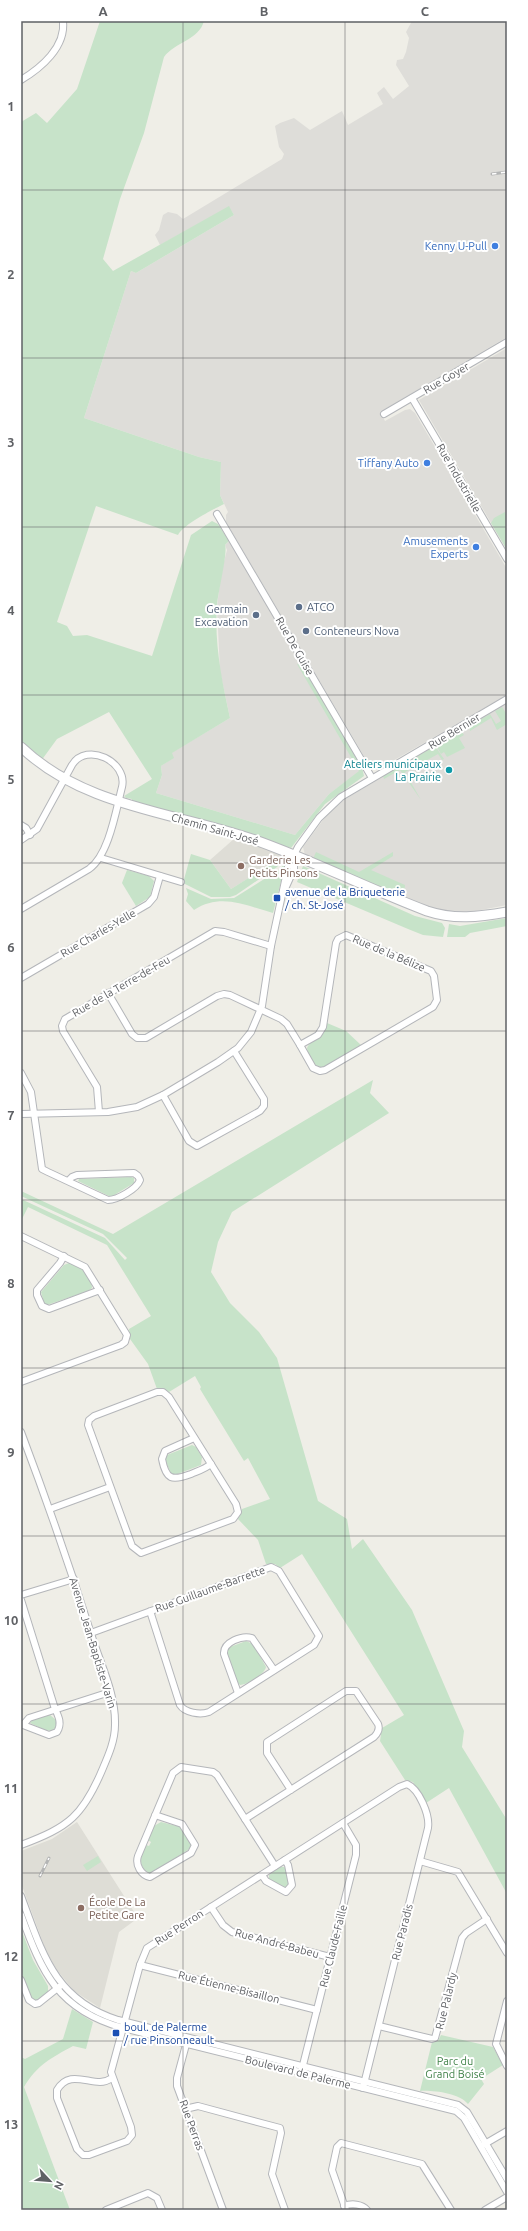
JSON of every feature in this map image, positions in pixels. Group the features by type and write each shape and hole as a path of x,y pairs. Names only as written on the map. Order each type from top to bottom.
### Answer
{"street":[{"path":"21,79 42,65 52,54 61,35 63,21"},
{"name":"Rue Goyer","path":"384,414 507,342"},
{"name":"Rue Industrielle","path":"412,398 507,559"},
{"name":"Rue De Guise","path":"217,514 372,778"},
{"name":"Rue Bernier","path":"21,1114 99,1112 132,1109 163,1095 234,1051 251,1032 261,1010 271,946 284,892 288,867 294,855 329,806 341,796 507,699"},
{"name":"Chemin Saint-José","path":"21,747 40,764 64,780 87,791 243,836 294,855 404,902 439,915 472,918 507,912"},
{"path":"21,840 30,835 37,828 78,757 88,754 100,755 122,775 123,784 101,858 89,869 21,909"},
{"path":"21,825 26,828 30,835"},
{"path":"101,858 181,882"},
{"name":"Rue Charles-Yelle","path":"21,978 148,904 154,897 160,876"},
{"name":"Rue de la Terre-de-Feu","path":"99,1112 97,1088 62,1026 66,1018 215,931 224,932 271,946"},
{"name":"Rue de la Bélize","path":"108,994 132,1034 140,1039 146,1038 220,995 230,995 284,1022 313,1068 320,1072 435,1006 438,998 433,973 352,936 340,937 336,943 323,1028 318,1035 300,1046"},
{"path":"163,1095 189,1141 198,1146 260,1112 264,1106 264,1099 234,1051"},
{"path":"21,1073 29,1088 41,1166 44,1171 110,1200 136,1186 140,1180 134,1173 77,1175 68,1181"},
{"path":"21,1236 85,1267 127,1332 125,1342 21,1382"},
{"path":"64,1256 38,1290 37,1295 42,1306 49,1309 100,1290"},
{"path":"161,1392 167,1395 211,1464 236,1504 238,1509 236,1516 233,1519 144,1552 139,1552 132,1546 88,1427 89,1420 92,1417 161,1392"},
{"name":"Avenue Jean-Baptiste-Varin","path":"21,1432 24,1447 50,1509 74,1579 110,1692 115,1718 113,1741 91,1796 81,1810 63,1826 44,1837 21,1845"},
{"path":"194,1438 165,1451 162,1459 166,1473 170,1477 177,1478 211,1464"},
{"path":"50,1509 110,1487"},
{"name":"Rue Guillaume-Barrette","path":"91,1633 150,1611 268,1567 275,1568 319,1636 314,1645 207,1713 188,1711 182,1709 179,1703 150,1611"},
{"path":"21,1595 74,1579"},
{"path":"21,1600 55,1709 59,1716 60,1725 55,1734 45,1734 22,1724 29,1718 55,1709 110,1692"},
{"path":"238,1693 224,1654 224,1648 228,1644 244,1637 252,1638 274,1670"},
{"path":"245,1820 377,1735 379,1729 378,1724 356,1691 346,1691 267,1742 267,1752 291,1790"},
{"path":"155,1815 182,1824 196,1845 191,1853 150,1878 143,1874 137,1862 155,1815 172,1773 176,1769 184,1767 215,1773 275,1866"},
{"name":"Rue Perron","path":"112,2078 111,2071 145,1951 150,1946 404,1784"},
{"name":"Rue Paradis","path":"364,2085 428,1828 428,1816 413,1788 404,1784"},
{"name":"Rue Claude-Faille","path":"302,2070 357,1851 355,1842 343,1823"},
{"path":"262,1875 266,1881 286,1892 292,1885 288,1865 285,1860"},
{"path":"420,1861 458,1872 507,1953"},
{"name":"Boulevard de Palerme","path":"21,1896 44,1958 59,1987"},
{"name":"Rue André-Babeu","path":"211,1907 223,1925 232,1932 330,1958"},
{"name":"Boulevard de Palerme","path":"21,1915 38,1960 59,1987 89,2008 124,2025 364,2085 456,2111 461,2115 507,2179"},
{"name":"Rue Palardy","path":"379,2026 432,2039 436,2038 462,1938 466,1933 487,1919"},
{"name":"Rue Étienne-Bisaillon","path":"140,1965 317,2010"},
{"path":"21,1980 29,2000 34,2004 39,2003 59,1987"},
{"path":"507,2001 496,2044 507,2066"},
{"name":"Rue Perras","path":"187,2041 177,2080 223,2210"},
{"path":"75,2078 99,2082 112,2078 131,2127 132,2135 127,2141 89,2155 83,2155 77,2149 57,2098 57,2090 61,2085 75,2078"},
{"path":"186,2109 198,2106 280,2128 281,2132 272,2174 284,2210"},
{"path":"483,2145 507,2131"},
{"path":"367,2210 364,2207 353,2204 345,2208 332,2170 336,2150 341,2143 422,2164 450,2210"},
{"name":"Boulevard de Palerme","path":"483,2145 507,2192"},
{"path":"106,2210 148,2193 157,2198 162,2210"},
{"path":"485,2210 507,2197"}],"shaded area":[{"path":"412,21 507,22 507,337 380,412 385,421 405,410 410,409 415,413 507,569 507,695 377,770 371,768 226,522 226,515 228,512 220,495 221,462 199,457 84,418 131,271 136,273 234,215 229,207 160,245 155,235 159,230 163,215 168,212 177,214 183,219 282,159 284,154 279,147 275,126 280,123 294,118 310,130 342,111 348,125 383,104 377,93 384,87 393,99 409,86 396,65 397,60 403,59 406,52 409,38 406,32"},
{"path":"507,348 507,550 419,400"},
{"path":"229,541 363,769 329,794 295,835 156,793 162,775 161,766 173,758 171,753 230,718 220,671 217,607 221,573 227,550 225,545"},
{"path":"507,703 507,905 460,914 428,908 305,855 303,847 329,812 337,804"},
{"name":"Garderie Les Petits Pinsons","path":"235,838 283,855 283,857 231,889 210,860"},
{"name":"École De La Petite Gare","path":"77,1822 138,1918 119,1932 100,2008 74,1991 57,1970 46,1951 21,1883 21,1851 52,1839"}],"green space":[{"path":"100,21 204,21 197,33 174,48 164,57 144,133 120,199 103,259 113,271 229,206 234,215 136,273 131,271 84,418 199,457 221,462 220,495 224,504 186,526 178,535 96,506 57,622 67,626 73,636 87,635 152,656 191,535 212,521 218,524 229,541 225,545 226,549 216,619 219,662 230,718 172,753 174,758 161,766 162,775 156,793 295,835 329,794 359,771 297,664 302,665 362,767 364,776 325,804 291,848 132,802 132,799 126,798 124,796 152,779 109,712 57,739 41,761 21,743 21,122 36,113 47,123 77,89"},
{"path":"505,512 507,516 507,550 491,523 494,518"},
{"path":"502,707 507,715 507,724 497,730 491,718 470,731 469,726 490,714 496,724 501,721 495,711"},
{"path":"461,731 464,735 459,738 465,748 447,757 444,752 441,754 436,745"},
{"path":"435,746 444,759 442,760 438,754 415,767 412,759"},
{"path":"404,764 409,770 405,772 421,800 400,770 384,779 383,776"},
{"path":"316,852 359,872 393,852 393,856 371,870 405,885 404,898 313,859"},
{"path":"191,854 210,860 231,889 283,856 285,859 277,867 236,895 230,897 211,897 183,883"},
{"path":"286,862 273,913 242,904 223,901 204,905 194,910 186,901 188,894 186,888 211,899 234,898 280,869"},
{"path":"303,866 415,916 442,923 445,928 443,937 423,935 297,882"},
{"path":"127,870 149,876 154,881 150,897 136,906 122,883"},
{"path":"507,918 507,926 470,933 465,937 447,937 449,924 460,926"},
{"path":"327,1023 346,1031 361,1045 324,1067 320,1067 312,1062 307,1048 309,1044 323,1033"},
{"path":"373,1080 370,1093 389,1113 232,1212 218,1242 211,1272 230,1303 259,1332 277,1358 318,1501 347,1519 352,1549 363,1539 412,1610 464,1731 462,1747 507,1820 507,1894 449,1788 426,1803 413,1782 405,1780 380,1741 382,1728 404,1715 302,1554 280,1568 275,1564 266,1564 258,1540 238,1519 242,1509 270,1499 248,1458 244,1461 200,1389 201,1387 195,1376 169,1392 163,1389 157,1389 148,1364 130,1339 129,1329 151,1316 107,1245 28,1207 21,1221 21,1199 105,1238 125,1260 127,1258 103,1234 21,1196 21,1191 113,1234"},
{"path":"134,1178 134,1183 111,1197 78,1181 79,1179"},
{"path":"69,1263 81,1268 90,1280 92,1288 88,1291 47,1305 44,1303 41,1292 64,1265"},
{"path":"192,1445 196,1447 202,1457 201,1465 175,1475 171,1474 165,1459 167,1455"},
{"path":"246,1641 253,1644 266,1667 265,1670 255,1679 240,1685 236,1681 227,1651 230,1647"},
{"path":"50,1715 56,1720 56,1727 52,1731 45,1730 30,1723 32,1720"},
{"path":"161,1822 181,1827 192,1844 192,1847 154,1873 149,1873 141,1864 141,1860 146,1845 149,1846 151,1842 148,1840 154,1826"},
{"path":"98,1856 101,1862 87,1871 83,1865"},
{"path":"280,1867 287,1869 289,1885 286,1889 269,1879 269,1875"},
{"path":"21,1929 33,1960 48,1986 48,1992 39,2000 34,2000 25,1987 21,1956"},
{"path":"72,2009 93,2022 86,2049 73,2046 58,2054 39,2068 24,2087 70,2210 21,2210 21,2057 25,2059 63,2039"},
{"name":"Parc du Grand Boisé","path":"441,2035 493,2047 503,2065 481,2079 484,2084 468,2104 464,2100 452,2095 431,2091 420,2091 432,2042 438,2041"}],"railway":[{"path":"492,174 507,172"},
{"path":"40,1876 49,1858"}],"place":[{"name":"Kenny U-Pull","path":"495,246"},
{"name":"Tiffany Auto","path":"427,463"},
{"name":"Amusements Experts","path":"476,547"},
{"name":"ATCO","path":"299,607"},
{"name":"Germain Excavation","path":"256,615"},
{"name":"Conteneurs Nova","path":"306,631"},
{"name":"Ateliers municipaux La Prairie","path":"449,770"},
{"name":"Garderie Les Petits Pinsons","path":"241,866"},
{"name":"avenue de la Briqueterie / ch. St-José","path":"277,898"},
{"name":"École De La Petite Gare","path":"81,1908"},
{"name":"boul. de Palerme / rue Pinsonneault","path":"116,2033"}]}
